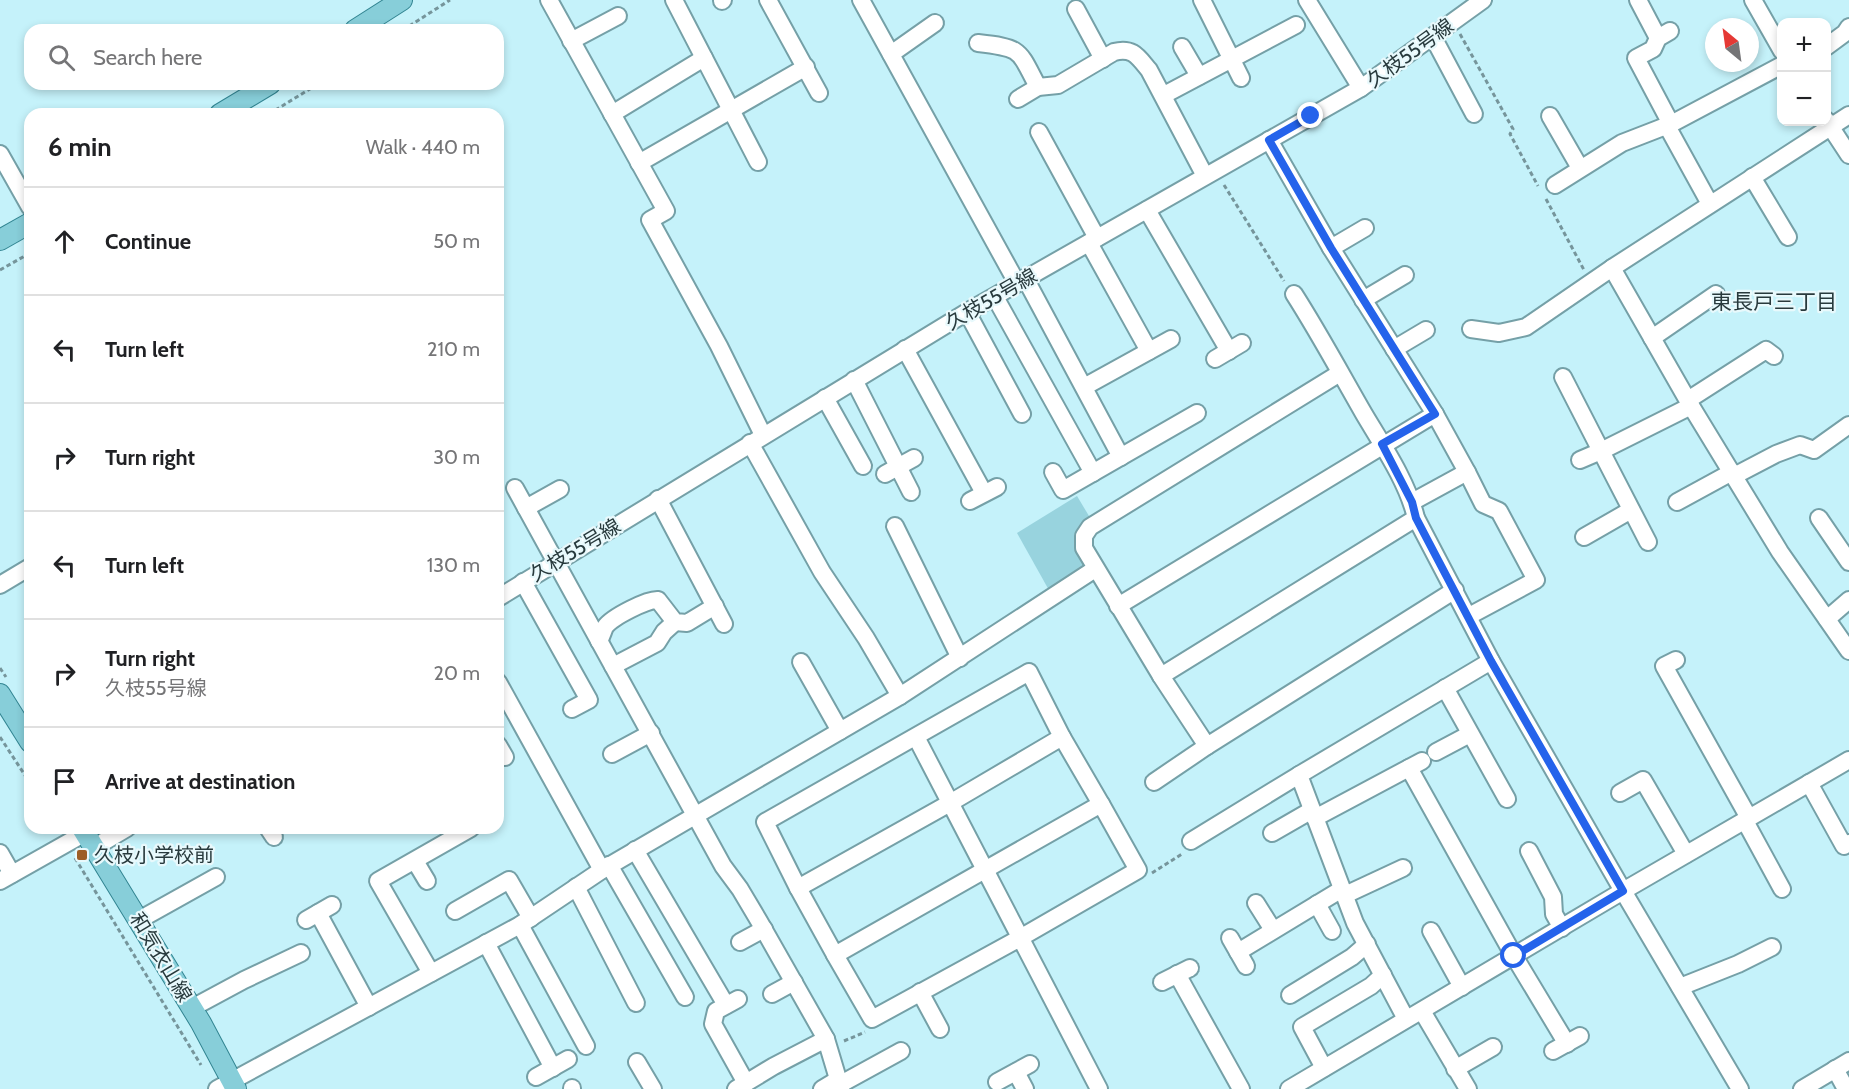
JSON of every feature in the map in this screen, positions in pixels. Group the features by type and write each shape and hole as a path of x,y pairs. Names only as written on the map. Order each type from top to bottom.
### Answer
{"main road":[{"path":"364,24 402,0"},
{"path":"230,108 260,90"},
{"path":"0,240 24,226"},
{"path":"0,694 24,732"},
{"name":"和気衣山線","path":"87,836 192,1008 228,1086"}],"street":[{"path":"549,0 666,211 650,220 719,346 757,439 822,572 866,638 900,696"},
{"path":"674,0 758,162"},
{"path":"768,0 819,93"},
{"path":"861,0 1084,387 1121,457"},
{"path":"1202,0 1241,78"},
{"path":"1307,0 1361,88"},
{"name":"久枝55号線","path":"504,594 967,312 1361,88 1484,0"},
{"path":"1638,0 1664,35 1653,49 1636,58 1710,204"},
{"path":"1753,0 1777,42"},
{"path":"1076,9 1103,58"},
{"path":"571,41 618,16"},
{"path":"891,54 935,23"},
{"path":"1164,95 1296,24"},
{"path":"1831,44 1849,27"},
{"path":"1433,37 1474,114"},
{"path":"978,43 1008,46 1017,51 1038,87"},
{"path":"1182,47 1199,76"},
{"path":"1018,99 1038,87 1058,85 1114,52 1125,50 1136,55 1149,70 1210,173"},
{"path":"612,114 704,58"},
{"path":"639,163 806,67"},
{"path":"1555,185 1622,143 1669,125 1777,68"},
{"path":"1831,122 1849,115"},
{"path":"1550,116 1580,168"},
{"path":"1471,329 1499,333 1526,327 1752,177 1824,126"},
{"path":"1830,126 1849,155"},
{"path":"1040,132 1149,351"},
{"path":"1269,140 1331,248 1435,414 1483,504 1499,511 1536,580 1468,616"},
{"path":"0,154 24,196"},
{"path":"1752,177 1788,237"},
{"path":"1147,210 1229,351"},
{"path":"1331,248 1365,228"},
{"path":"1612,268 1780,552 1849,651"},
{"path":"1364,300 1405,275"},
{"path":"1294,294 1322,337 1340,373 1382,444 1491,661 1740,1089"},
{"path":"1652,338 1716,294"},
{"path":"995,297 1093,472"},
{"path":"967,312 1022,414"},
{"path":"1394,349 1426,330"},
{"path":"1084,387 1172,339"},
{"path":"905,349 947,441 984,494"},
{"path":"1580,460 1690,403 1766,350 1774,356"},
{"path":"1207,746 1095,569 1084,548 1084,536 1090,527 1340,373"},
{"path":"1563,377 1648,542"},
{"path":"854,380 892,470 911,492"},
{"path":"825,398 862,466"},
{"path":"1053,472 1063,490 1197,413"},
{"path":"1118,606 1435,414"},
{"path":"1677,502 1776,454 1800,445 1814,450 1849,425"},
{"path":"892,470 914,458"},
{"path":"1161,676 1414,510 1467,472"},
{"path":"515,488 723,866 764,928 826,1039 839,1084"},
{"path":"526,508 560,489"},
{"path":"658,500 724,624"},
{"path":"1584,537 1631,510"},
{"path":"1819,518 1849,562"},
{"path":"896,526 960,657"},
{"path":"228,1086 526,921 605,868 900,696 1095,569"},
{"path":"0,585 24,571"},
{"path":"523,582 588,700 572,709"},
{"path":"1154,782 1207,746 1455,590"},
{"path":"599,640 606,626 613,620 651,599 658,600 675,622"},
{"path":"1827,619 1849,600"},
{"path":"613,666 657,643 664,632 675,622 687,623 715,606"},
{"path":"1676,660 1664,666 1696,738 1747,819 1782,889"},
{"path":"1191,841 1491,661"},
{"path":"801,662 840,731"},
{"path":"1029,672 1062,737 1137,870 1020,938 872,1019 798,888 765,822 916,737 1029,672"},
{"path":"1445,688 1507,799"},
{"path":"504,692 605,868 685,997"},
{"path":"612,754 651,733"},
{"path":"1272,833 1470,734"},
{"path":"916,737 1099,1089"},
{"path":"798,888 1062,737"},
{"path":"1422,760 1514,956 1567,1044"},
{"path":"1289,1089 1849,760"},
{"path":"1299,775 1355,923 1406,1019"},
{"path":"1620,793 1643,780 1686,854"},
{"path":"1809,783 1844,846 1849,843"},
{"path":"835,955 1101,804"},
{"path":"431,973 395,925 378,881 472,834"},
{"path":"0,854 6,878 87,836"},
{"path":"635,850 732,1002 716,1011 713,1024 741,1086 826,1039"},
{"path":"1529,850 1553,897 1554,914 1562,928"},
{"path":"415,861 427,881"},
{"path":"1238,952 1317,904 1403,867"},
{"path":"139,920 216,877"},
{"path":"455,911 466,896 509,880 526,921 586,1046"},
{"path":"576,887 636,1003"},
{"path":"1256,903 1273,930"},
{"path":"1317,904 1332,931"},
{"path":"332,905 312,916 369,1007"},
{"path":"740,942 764,928"},
{"path":"1431,931 1462,987"},
{"path":"486,943 553,1068"},
{"path":"1290,995 1352,957 1366,944"},
{"path":"1680,987 1738,964 1772,946"},
{"path":"192,1008 302,953"},
{"path":"1176,975 1241,1089"},
{"path":"1324,1068 1302,1027 1371,986 1383,975"},
{"path":"772,994 794,982"},
{"path":"920,992 940,1029"},
{"path":"1422,1011 1467,1089"},
{"path":"1455,1069 1493,1047"},
{"path":"822,1089 839,1084 901,1051"},
{"path":"536,1077 568,1059"},
{"path":"637,1062 653,1089"},
{"path":"1802,1069 1807,1086 1842,1065 1846,1089"},
{"path":"997,1082 1023,1068 1025,1089"}],"path":[{"path":"412,24 450,0"},
{"path":"1454,22 1513,129 1510,134 1591,282"},
{"path":"278,108 308,90"},
{"path":"1210,173 1294,294"},
{"path":"0,270 24,256"},
{"path":"0,737 24,774"},
{"path":"1137,870 1148,876 1180,857 1187,850 1191,841"},
{"path":"74,857 205,1070"}],"shaded area":[{"path":"1077,496 1092,521 1088,566 1050,592 1017,533"}],"place":[{"name":"久枝小学校前","path":"82,855"}],"district":[{"name":"東長戸三丁目","path":"1774,302"}],"route":[{"path":"1311,116 1269,140 1331,248 1435,414 1382,444 1412,502 1416,518 1491,661 1623,891 1514,956"}]}
